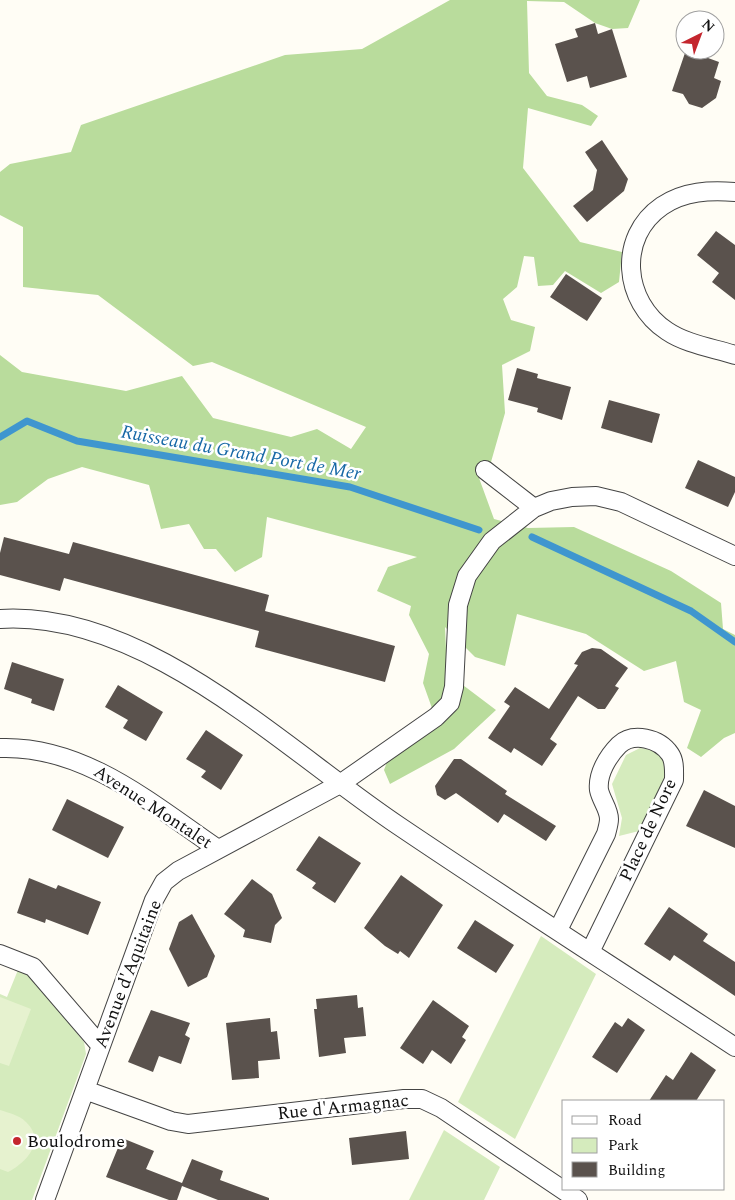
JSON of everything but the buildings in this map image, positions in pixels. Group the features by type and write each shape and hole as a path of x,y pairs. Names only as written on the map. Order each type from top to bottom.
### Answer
{"street":[{"path":"735,192 709,190 682,196 661,206 644,224 634,245 630,267 633,291 648,314 667,331 691,342 735,355"},
{"path":"485,470 534,508"},
{"name":"Avenue d'Aquitaine","path":"45,1200 154,900 164,882 178,871 340,784 436,717 450,703 454,687 458,605 467,576 492,541 534,508 551,501 572,497 596,496 621,502 735,556"},
{"path":"0,619 48,622 80,628 136,648 232,704 282,738 340,784 398,826 735,1047"},
{"name":"Place de Nore","path":"558,930 606,834 609,819 599,790 600,776 609,757 620,744 632,738 646,738 660,745 670,754 674,768 674,780 590,952"},
{"name":"Avenue Montalet","path":"0,748 18,747 85,763 110,777 218,849"},
{"path":"0,954 33,967 100,1045"},
{"name":"Rue d'Armagnac","path":"85,1090 171,1121 188,1124 404,1099 422,1100 441,1108 562,1189"},
{"name":"Rue d'Armagnac","path":"563,1190 578,1200"}],"green space":[{"path":"450,0 640,0 628,28 612,29 595,23 564,2 527,1 529,73 547,96 582,105 598,116 591,126 528,108 523,168 580,242 622,252 619,282 601,293 565,271 553,285 538,286 534,257 524,256 517,287 503,299 511,320 535,327 530,351 502,365 505,413 491,462 479,478 494,519 528,528 574,527 671,571 721,603 723,629 735,635 735,733 724,738 701,757 687,748 701,710 684,702 676,661 644,671 586,634 517,614 505,666 475,657 445,627 447,673 496,710 454,749 390,784 384,770 396,738 433,711 423,683 429,654 409,615 411,606 377,591 388,567 417,557 267,517 262,557 235,572 216,549 204,549 189,524 161,529 149,485 82,467 48,479 17,502 0,505 0,355 22,372 126,391 182,376 213,418 291,437 317,429 351,449 366,427 212,362 193,366 98,295 23,287 23,227 0,215 0,172 10,164 71,152 81,125 285,55 362,49"},
{"path":"640,748 655,752 663,760 665,770 663,783 639,831 619,836 622,818 612,784 626,755"},
{"path":"541,936 596,974 515,1139 458,1102"},
{"path":"18,970 32,977 84,1042 86,1054 32,1200 0,1200 0,994 7,997"},
{"path":"0,997 31,1009 9,1066 0,1063"},
{"name":"Boulodrome","path":"0,1110 14,1114 26,1122 32,1129 34,1136 32,1150 27,1157 22,1163 8,1172 0,1169"},
{"path":"444,1130 500,1167 484,1200 409,1200"}],"waterway":[{"name":"Ruisseau du Grand Port de Mer","path":"0,437 27,421 77,441 350,487 479,530"},
{"name":"Ruisseau du Grand Port de Mer","path":"532,537 691,611 735,642"}],"place":[{"name":"Boulodrome","path":"17,1141"}]}
